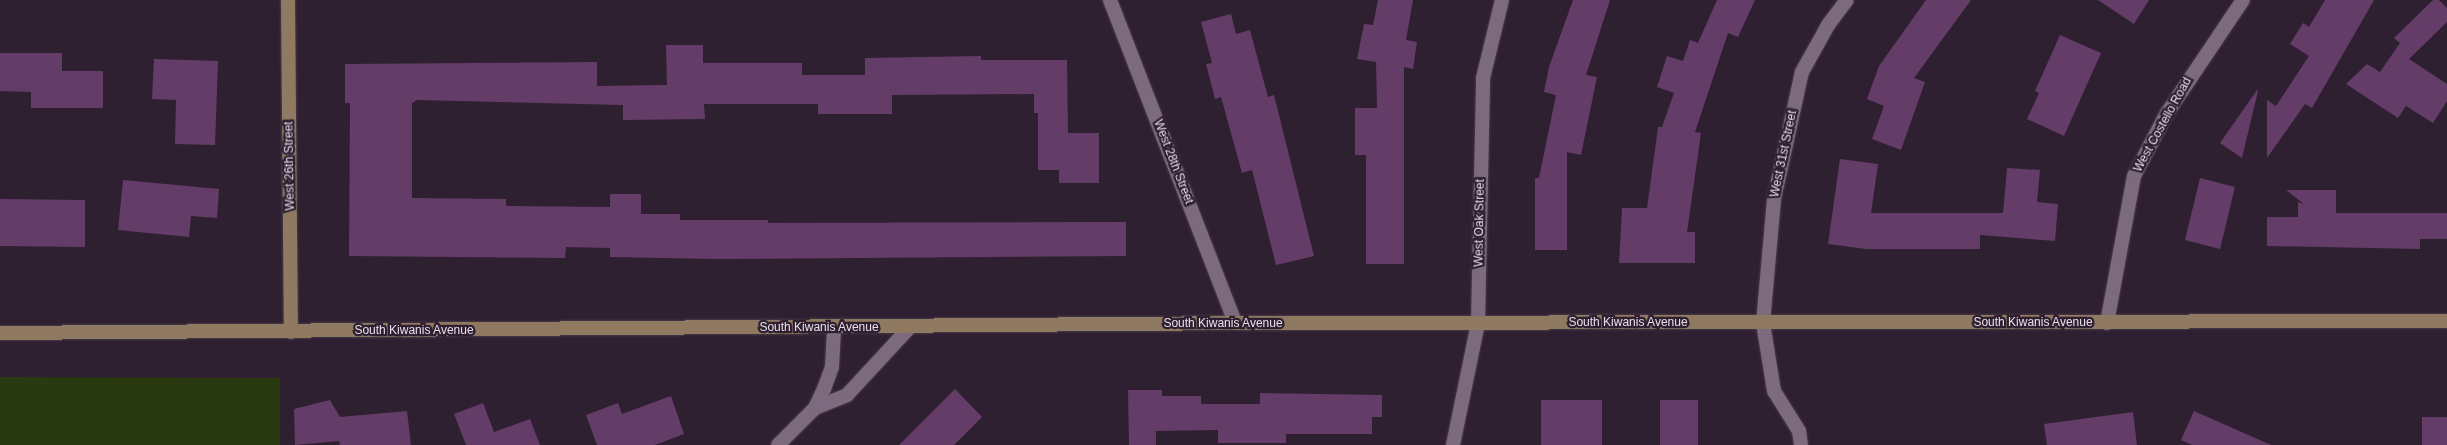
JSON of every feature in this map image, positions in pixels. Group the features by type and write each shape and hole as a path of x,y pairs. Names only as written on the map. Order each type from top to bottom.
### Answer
{"main road":[{"name":"West 26th Street","path":"288,0 291,332"},
{"name":"South Kiwanis Avenue","path":"0,334 1235,323 2447,322"}],"street":[{"name":"West 28th Street","path":"1110,0 1235,323"},
{"name":"West Oak Street","path":"1454,445 1478,323 1483,78 1502,0"},
{"name":"West 31st Street","path":"1801,445 1799,431 1774,391 1763,322 1774,199 1802,72 1828,25 1847,0"},
{"name":"West Costello Road","path":"2108,322 2134,176 2167,113 2243,0"},
{"path":"778,445 815,408 846,395 910,327"},
{"path":"815,408 832,367 834,328"}],"green space":[{"path":"0,377 280,378 280,445 0,445"}],"building":[{"path":"1378,0 1413,0 1406,40 1417,42 1413,69 1404,67 1404,264 1366,264 1366,155 1355,155 1355,108 1377,108 1376,62 1357,59 1364,24 1373,25"},
{"path":"1573,0 1610,0 1586,75 1597,77 1581,155 1567,152 1567,250 1535,250 1535,178 1539,178 1556,95 1544,92 1549,67"},
{"path":"1717,0 1755,0 1738,37 1728,33 1695,132 1701,133 1687,232 1695,232 1695,263 1619,263 1622,208 1647,208 1658,127 1662,127 1674,93 1657,87 1667,56 1683,61 1690,40 1698,43"},
{"path":"1926,0 1971,0 1914,78 1925,82 1901,150 1872,139 1884,106 1867,99 1879,66"},
{"path":"2098,0 2149,0 2134,24"},
{"path":"2325,0 2374,0 2312,108 2305,104 2267,158 2267,100 2276,106 2309,56 2290,44 2303,23 2309,27"},
{"path":"2433,0 2439,0 2447,8 2447,22 2409,59 2447,84 2447,101 2433,123 2406,106 2398,118 2346,84 2367,64 2380,72 2400,43 2394,38"},
{"path":"1231,14 1236,34 1250,30 1268,97 1274,95 1314,256 1276,265 1252,170 1242,173 1221,97 1215,99 1206,64 1212,63 1201,22"},
{"path":"2060,35 2101,53 2064,136 2027,119 2039,93 2035,91"},
{"path":"666,45 703,45 703,63 802,63 802,75 865,75 865,58 981,56 981,60 1067,60 1068,133 1099,133 1099,183 1059,183 1059,170 1038,170 1038,113 1034,113 1034,94 892,95 892,114 818,114 818,104 704,104 705,119 623,120 623,105 417,100 412,103 412,198 506,199 506,206 610,207 610,194 641,194 641,214 680,214 680,220 768,220 768,223 1126,222 1126,256 717,259 610,257 610,248 566,247 565,258 349,256 350,103 345,103 345,64 597,62 597,86 667,85"},
{"path":"0,53 62,53 62,71 103,71 103,108 31,108 31,92 0,91"},
{"path":"154,59 218,61 215,145 175,144 176,100 152,99"},
{"path":"2258,91 2242,158 2220,143"},
{"path":"1840,159 1878,164 1871,213 2003,213 2007,168 2040,170 2037,202 2058,204 2055,241 1980,235 1980,249 1866,249 1828,244"},
{"path":"2200,178 2235,187 2220,249 2185,240"},
{"path":"123,180 219,189 217,218 191,216 189,237 118,230"},
{"path":"2286,190 2336,190 2336,213 2447,213 2447,239 2420,239 2420,249 2267,246 2267,217 2298,217 2298,202 2304,204"},
{"path":"0,199 85,200 85,247 0,246"},
{"path":"955,389 982,417 954,445 899,445"},
{"path":"1128,390 1162,390 1162,396 1201,396 1201,404 1260,404 1260,393 1382,395 1382,417 1372,417 1372,434 1286,434 1286,443 1218,443 1218,430 1156,431 1156,445 1129,445"},
{"path":"671,396 684,434 655,445 597,445 586,415 618,403 622,414"},
{"path":"330,400 340,417 407,411 411,445 340,445 339,441 295,445 294,409"},
{"path":"1541,400 1602,400 1602,445 1541,445"},
{"path":"1660,400 1698,400 1698,445 1660,445"},
{"path":"483,403 494,432 530,419 540,445 466,445 454,414"},
{"path":"2194,411 2271,445 2192,445 2181,440"},
{"path":"2133,412 2137,445 2047,445 2044,424"},
{"path":"2422,417 2447,417 2447,445 2422,445"}]}
